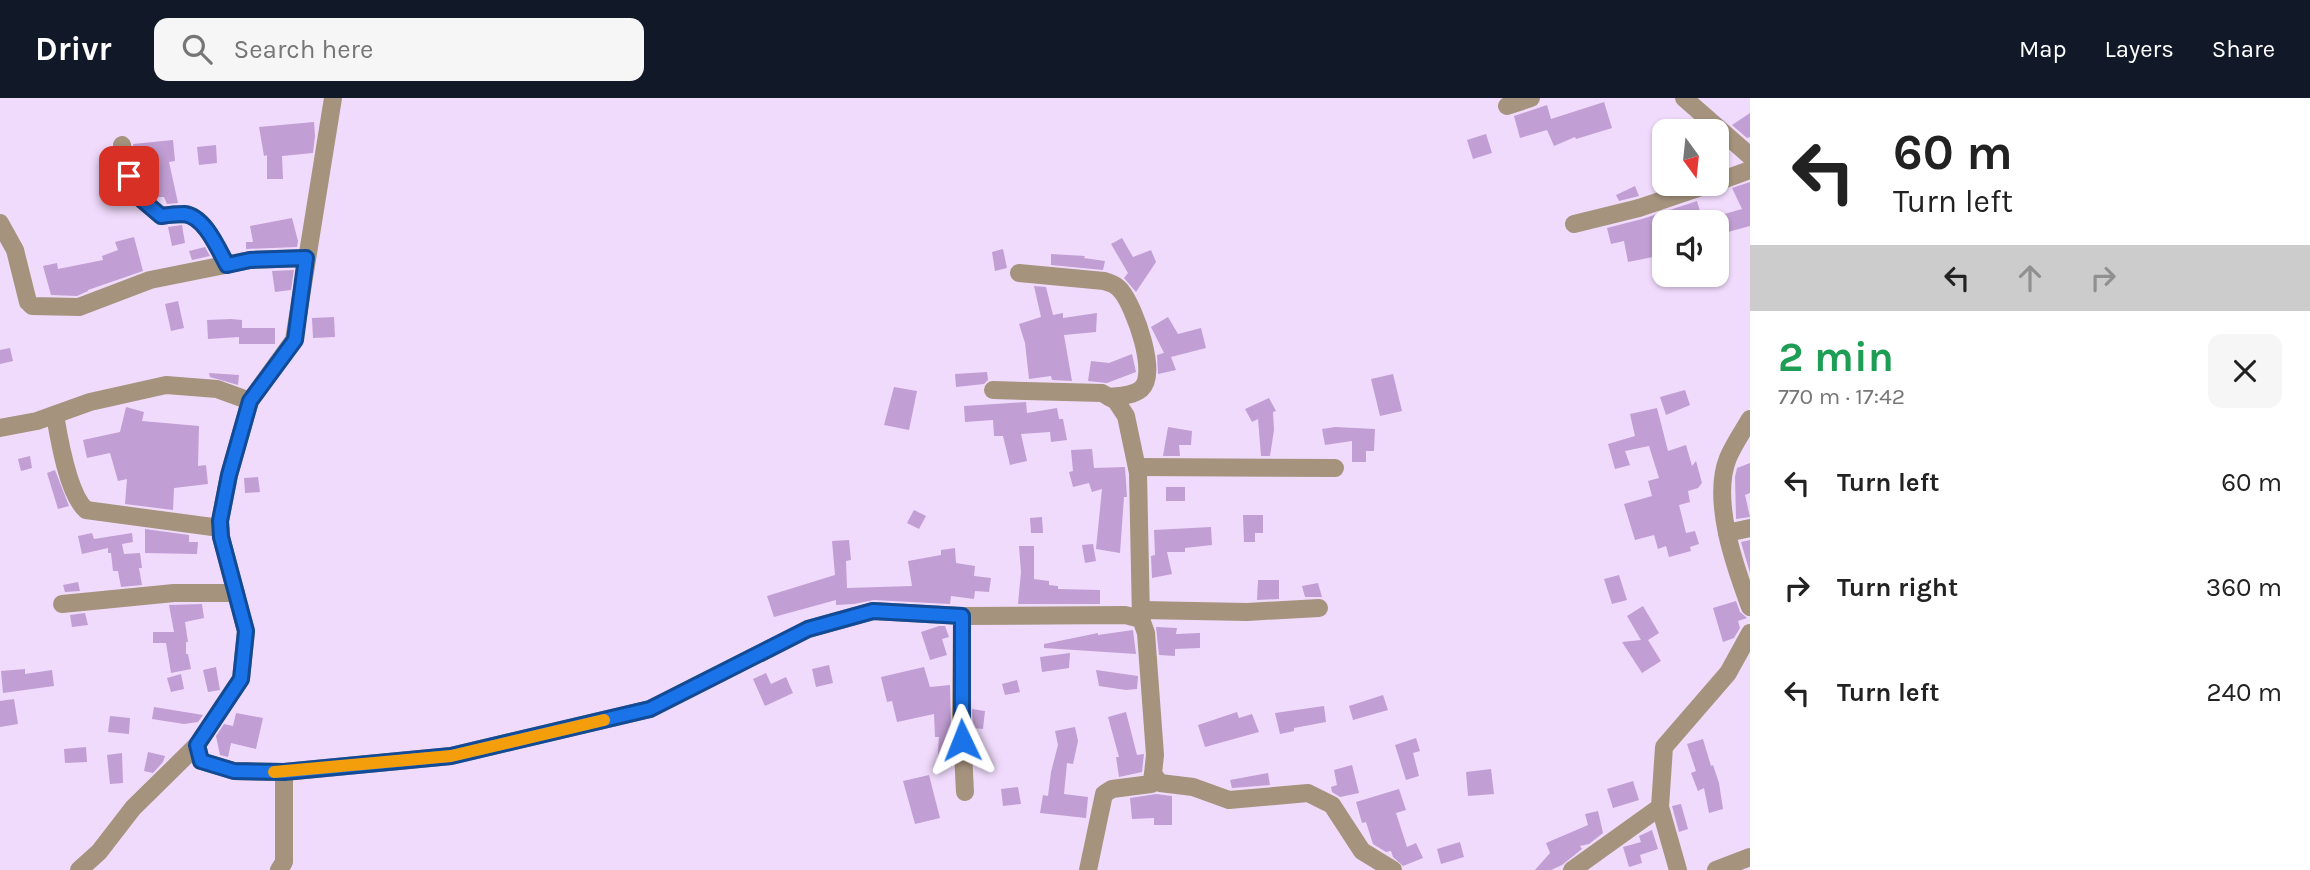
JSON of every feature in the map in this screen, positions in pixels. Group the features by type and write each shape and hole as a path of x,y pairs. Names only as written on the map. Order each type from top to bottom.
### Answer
{"street":[{"path":"86,867 133,808 197,745 241,679 246,631 220,528 229,475 250,401 295,340 333,98"},
{"path":"1507,106 1531,98"},
{"path":"1684,98 1750,156"},
{"path":"122,145 129,176 140,198 161,216 187,214 199,222 211,235 227,265"},
{"path":"1729,177 1750,170"},
{"path":"1574,224 1674,196"},
{"path":"0,223 15,250 28,302 32,306 79,307 150,281 250,260 306,258"},
{"path":"1019,272 1104,281 1116,285 1123,293 1133,311 1142,338 1148,372 1141,389 1109,397"},
{"path":"0,428 37,421 90,402 166,386 217,389 250,401"},
{"path":"993,390 1102,393 1116,401 1126,416 1137,467 1141,615 1146,633 1155,755 1153,774 1151,784 1112,789 1104,794 1088,870"},
{"path":"55,415 75,492 80,505 86,510 220,528"},
{"path":"1750,419 1728,459 1723,493 1727,533 1735,568 1750,607"},
{"path":"1137,467 1335,468"},
{"path":"1727,533 1750,528"},
{"path":"62,604 174,593 236,593"},
{"path":"197,745 201,761 234,771 284,772 451,756 650,709 808,629 873,611 962,616 1141,615 1319,608"},
{"path":"962,616 961,713 965,792"},
{"path":"1678,870 1660,807 1664,747 1728,673 1750,633"},
{"path":"279,870 284,862 284,772"},
{"path":"1153,774 1160,783 1193,787 1229,800 1308,793 1332,805 1362,851 1393,870"},
{"path":"1572,870 1660,807"},
{"path":"1716,870 1750,857"}],"building":[{"path":"1604,102 1612,128 1576,139 1575,137 1554,146 1547,130 1520,138 1514,116 1547,105 1551,119"},
{"path":"1750,113 1750,137 1747,138 1732,125"},
{"path":"314,122 313,153 282,156 283,179 267,179 267,155 264,156 259,127"},
{"path":"1486,134 1492,153 1473,159 1467,140"},
{"path":"173,140 175,161 169,162 178,203 167,204 164,197 156,197 153,182 157,181 155,155 136,157 133,144"},
{"path":"216,145 217,163 199,165 197,147"},
{"path":"1750,182 1750,226 1729,232 1729,213 1742,209 1732,188"},
{"path":"1635,186 1639,196 1619,201 1616,195"},
{"path":"1697,201 1700,210 1670,210"},
{"path":"1652,216 1652,257 1628,262 1624,241 1611,244 1607,228"},
{"path":"292,218 297,247 246,249 246,242 253,242 250,226"},
{"path":"182,225 185,243 172,246 168,227"},
{"path":"134,237 143,271 77,296 51,295 43,266 57,263 58,269 103,260 102,256 118,250 115,242"},
{"path":"1122,238 1133,257 1151,250 1156,262 1136,292 1124,278 1128,273 1111,244"},
{"path":"205,247 210,256 192,260 189,251"},
{"path":"1003,249 1007,268 995,271 992,252"},
{"path":"1051,254 1085,256 1084,258 1105,261 1103,270 1051,265"},
{"path":"294,270 291,290 275,292 272,271"},
{"path":"1034,286 1046,287 1053,315 1063,313 1063,318 1097,313 1096,332 1064,335 1072,381 1052,380 1051,376 1029,379 1025,343 1019,324 1041,317"},
{"path":"178,301 184,328 171,331 165,304"},
{"path":"334,317 335,337 313,338 312,318"},
{"path":"1168,317 1178,334 1201,328 1206,348 1171,357 1176,370 1158,374 1157,355 1164,353 1151,327"},
{"path":"207,320 242,320 242,328 275,328 275,344 239,344 239,337 208,339"},
{"path":"10,348 13,361 0,364 0,350"},
{"path":"1132,354 1136,372 1107,383 1088,381 1091,361 1109,363"},
{"path":"987,372 988,380 984,384 956,387 955,374"},
{"path":"209,373 239,375 238,385 210,377"},
{"path":"1393,374 1402,411 1380,416 1371,379"},
{"path":"894,387 917,391 909,430 884,425"},
{"path":"1685,390 1690,405 1666,415 1660,397"},
{"path":"1269,398 1276,411 1273,412 1274,430 1270,456 1261,456 1258,419 1252,422 1245,409"},
{"path":"1026,402 1027,413 1057,408 1059,419 1063,419 1067,440 1051,442 1050,432 1021,434 1027,461 1010,465 1003,436 994,436 993,420 965,422 964,406"},
{"path":"126,407 144,412 142,421 199,426 198,466 206,465 208,484 174,488 173,510 125,504 127,479 118,481 110,453 87,458 83,440 120,432"},
{"path":"1657,408 1668,451 1686,445 1692,466 1696,461 1702,483 1698,488 1688,491 1690,502 1679,505 1686,533 1695,531 1699,544 1690,547 1691,551 1669,557 1666,546 1658,549 1654,535 1635,540 1624,504 1652,496 1648,481 1659,478 1649,446 1625,451 1630,465 1615,469 1608,444 1635,436 1630,414"},
{"path":"1168,427 1192,431 1191,445 1179,445 1180,456 1163,456"},
{"path":"1322,429 1375,429 1374,451 1366,451 1366,462 1352,462 1352,441 1325,445"},
{"path":"1092,449 1094,468 1125,467 1127,497 1124,497 1120,553 1096,549 1102,489 1092,492 1089,483 1073,487 1069,472 1073,471 1071,450"},
{"path":"30,456 32,468 21,471 18,459"},
{"path":"1750,463 1750,493 1745,495 1750,517 1736,519 1737,468"},
{"path":"55,470 69,506 58,509 47,473"},
{"path":"258,477 260,492 245,493 244,478"},
{"path":"1166,487 1185,487 1185,501 1166,501"},
{"path":"914,510 926,516 919,529 907,523"},
{"path":"1243,515 1263,515 1263,533 1255,533 1255,542 1244,542"},
{"path":"1042,517 1043,533 1031,533 1030,518"},
{"path":"1211,527 1212,545 1185,548 1185,552 1167,552 1172,574 1152,578 1154,530"},
{"path":"145,529 189,535 189,542 198,542 197,554 145,553"},
{"path":"92,533 94,539 132,533 133,542 122,544 124,554 140,553 142,585 121,587 118,571 113,571 108,548 82,554 78,536"},
{"path":"849,540 851,560 846,561 847,588 912,586 908,561 941,555 941,550 955,548 956,563 975,566 974,576 991,578 989,592 975,591 974,599 951,596 950,604 874,600 836,605 836,600 774,617 767,596 835,575 832,541"},
{"path":"1750,540 1750,573 1741,542"},
{"path":"1093,544 1096,561 1085,563 1082,545"},
{"path":"1019,546 1034,546 1034,579 1049,581 1049,585 1058,586 1058,589 1100,590 1100,604 1018,604 1021,572"},
{"path":"1619,575 1627,600 1612,604 1604,579"},
{"path":"1258,580 1279,580 1279,599 1257,600"},
{"path":"78,582 80,591 65,592 63,585"},
{"path":"1318,583 1322,597 1305,597 1302,586"},
{"path":"1736,601 1740,612 1747,618 1738,621 1740,628 1734,638 1723,642 1713,608"},
{"path":"202,604 204,618 185,622 188,642 186,654 191,669 171,673 166,643 153,643 153,632 174,632 169,605"},
{"path":"1643,606 1659,633 1648,640 1661,661 1642,673 1622,642 1641,640 1627,616"},
{"path":"85,613 88,625 72,627 70,615"},
{"path":"945,626 949,637 942,639 947,655 930,660 921,632"},
{"path":"1156,627 1177,628 1176,634 1200,633 1200,648 1175,649 1175,656 1159,655"},
{"path":"1133,630 1136,654 1044,648 1044,644 1098,633"},
{"path":"1070,653 1069,668 1042,672 1040,657"},
{"path":"829,665 833,683 816,687 812,669"},
{"path":"216,667 220,690 208,692 203,670"},
{"path":"924,667 930,687 950,685 952,767 937,766 939,737 935,737 934,714 897,722 892,701 887,702 881,677"},
{"path":"25,669 25,674 52,670 54,686 3,693 1,671"},
{"path":"1096,670 1138,676 1137,689 1099,686"},
{"path":"766,673 771,684 786,677 793,693 765,706 753,679"},
{"path":"181,674 184,689 171,692 167,678"},
{"path":"1017,680 1020,692 1005,695 1002,684"},
{"path":"1383,695 1388,710 1353,720 1349,706"},
{"path":"14,699 18,724 0,727 0,701"},
{"path":"1324,706 1326,722 1294,728 1294,731 1280,734 1275,713"},
{"path":"154,707 203,715 198,722 184,724 152,719"},
{"path":"972,709 985,711 983,729 973,728"},
{"path":"1126,712 1137,755 1144,754 1142,772 1119,777 1116,757 1119,757 1108,717"},
{"path":"1237,712 1239,718 1252,714 1259,732 1205,747 1198,725"},
{"path":"236,713 263,718 256,749 231,743 228,757 220,755 216,736 224,724 233,726"},
{"path":"110,716 130,718 129,734 108,732"},
{"path":"1075,727 1078,741 1073,764 1067,763 1064,794 1088,797 1086,818 1040,813 1043,795 1048,796 1058,745 1055,731"},
{"path":"1416,738 1420,751 1413,753 1419,776 1406,780 1395,745"},
{"path":"1703,739 1719,783 1723,809 1709,813 1704,788 1698,791 1691,773 1696,771 1687,744"},
{"path":"86,747 87,762 65,763 64,749"},
{"path":"148,752 165,756 153,773 144,771"},
{"path":"122,753 123,783 110,784 107,755"},
{"path":"1352,765 1359,793 1340,797 1332,792 1331,787 1337,785 1334,770"},
{"path":"1491,769 1494,794 1468,796 1466,772"},
{"path":"1268,773 1270,785 1232,788 1230,780"},
{"path":"929,775 940,818 915,824 903,781"},
{"path":"1633,781 1639,800 1613,808 1607,789"},
{"path":"1018,787 1021,804 1003,806 1001,789"},
{"path":"1399,789 1406,810 1396,813 1407,847 1416,843 1423,858 1403,866 1393,857 1391,851 1386,852 1373,844 1366,822 1362,823 1356,802"},
{"path":"1156,794 1172,796 1172,825 1154,825 1154,818 1132,819 1130,798"},
{"path":"1681,804 1688,829 1679,832 1672,806"},
{"path":"1598,811 1603,833 1589,844 1580,846 1582,849 1562,865 1551,870 1535,870 1550,853 1546,843 1588,825 1585,814"},
{"path":"1652,830 1658,849 1640,855 1642,863 1629,867 1623,847 1641,842 1639,836"},
{"path":"1460,842 1464,857 1441,864 1437,849"}],"slow traffic":[{"path":"274,772 451,756 604,720"}],"route":[{"path":"129,176 140,198 161,216 187,214 199,222 211,235 227,265 250,260 306,258 295,340 250,401 229,475 220,521 221,537 246,631 241,679 197,745 201,761 234,771 284,772 451,756 650,709 808,629 873,611 962,616 962,740"}]}
